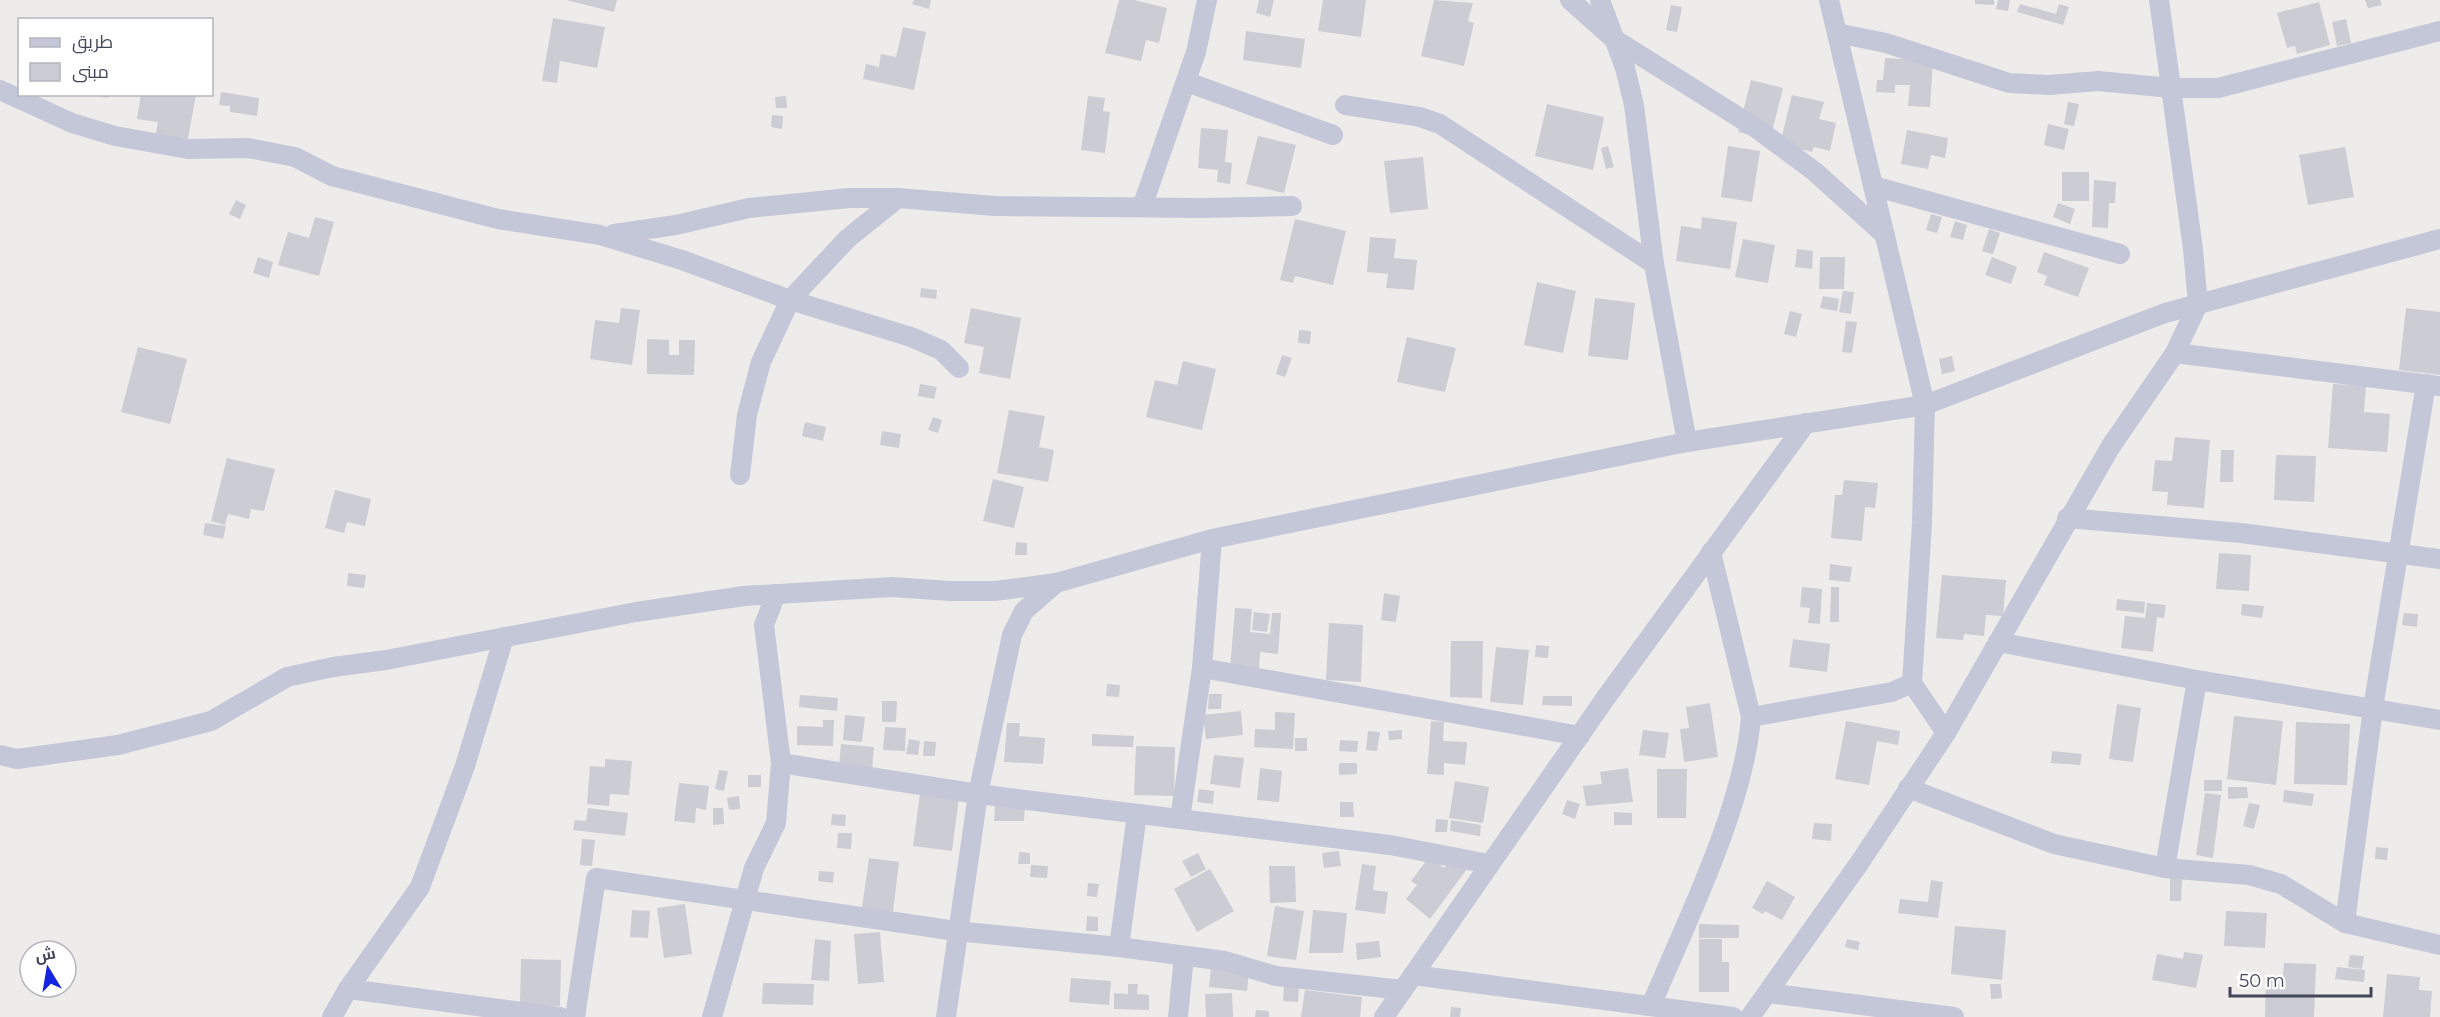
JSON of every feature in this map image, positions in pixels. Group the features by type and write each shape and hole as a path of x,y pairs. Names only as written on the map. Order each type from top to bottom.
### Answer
{"street":[{"path":"1142,207 1187,82 1207,0"},
{"path":"1570,0 1614,39 1756,128 1814,171 1885,235"},
{"path":"1600,0 1625,68 1634,105 1654,264 1687,442"},
{"path":"1829,0 1925,405 1922,523 1912,683 1946,733"},
{"path":"1750,1017 1858,865 1946,733 2067,518 2111,446 2175,353 2198,304 2193,249 2159,0"},
{"path":"1837,33 1886,43 2009,83 2049,85 2098,81 2171,88 2218,88 2440,31"},
{"path":"1187,82 1333,135"},
{"path":"0,90 72,123 115,136 188,149 248,148 295,157 332,176 498,219 600,235 682,260 790,300 911,337 941,351 959,368"},
{"path":"1345,105 1400,113 1440,124 1654,264"},
{"path":"1873,186 2120,254"},
{"path":"600,235 636,233 749,208 849,198 898,198 995,206 1292,206"},
{"path":"740,475 747,415 760,362 790,300 847,239 898,198"},
{"path":"0,755 17,759 118,745 211,721 287,676 636,612 776,594 892,586 995,591 1056,583 1212,539 1687,442 1925,405 2165,313 2440,239"},
{"path":"2175,353 2433,385 2397,551 2373,708 2345,923"},
{"path":"1384,1017 1489,864 1711,552 1806,423"},
{"path":"2067,518 2241,533 2397,551 2440,559"},
{"path":"1180,819 1202,668 1212,539"},
{"path":"1651,1006 1720,839 1750,737 1751,717 1711,552"},
{"path":"946,1017 956,931 978,794 1011,636 1024,611 1056,583"},
{"path":"712,1017 754,868 776,824 781,763 764,625 776,594"},
{"path":"332,1017 348,988 420,887 465,766 504,637"},
{"path":"1998,642 2197,680 2440,720"},
{"path":"1202,668 1580,736"},
{"path":"2165,868 2197,680"},
{"path":"1751,717 1892,692 1912,683"},
{"path":"781,763 978,794 1390,844 1489,864"},
{"path":"1908,788 2054,844 2165,868 2249,875 2281,884 2345,923 2440,945"},
{"path":"1119,946 1137,814"},
{"path":"575,1017 596,878 956,931 1119,946 1225,961 1276,976 1408,982 1651,1006 1733,1017"},
{"path":"1178,1017 1184,956"},
{"path":"348,988 560,1017"},
{"path":"1768,993 1954,1017"}],"building":[{"path":"566,0 617,0 614,12"},
{"path":"914,0 931,0 929,9 912,4"},
{"path":"1119,0 1134,0 1167,8 1159,43 1146,40 1141,61 1105,53"},
{"path":"1259,0 1274,0 1270,17 1256,13"},
{"path":"1323,0 1366,0 1361,37 1318,31"},
{"path":"1434,0 1473,3 1468,21 1474,23 1464,66 1421,56"},
{"path":"1975,0 1994,0 1994,5 1975,4"},
{"path":"1998,0 2010,0 2008,11 1996,9"},
{"path":"2365,0 2380,0 2382,5 2368,8"},
{"path":"2319,2 2330,45 2297,54 2295,46 2287,48 2277,13"},
{"path":"2020,4 2056,14 2059,4 2069,7 2063,25 2017,12"},
{"path":"1671,5 1682,7 1677,32 1666,30"},
{"path":"553,18 605,27 597,68 560,61 557,83 542,81"},
{"path":"2346,19 2351,43 2337,46 2332,22"},
{"path":"903,27 926,32 914,90 863,79 866,64 879,67 881,54 896,57"},
{"path":"1246,31 1305,39 1301,68 1243,60"},
{"path":"1885,58 1933,61 1930,107 1908,106 1910,85 1895,85 1895,93 1876,92 1877,80 1883,80"},
{"path":"1751,80 1783,88 1770,140 1738,132"},
{"path":"221,92 259,98 257,116 230,112 230,106 219,105"},
{"path":"1792,95 1824,102 1819,119 1836,123 1830,151 1814,147 1812,152 1780,144"},
{"path":"141,96 196,96 185,154 153,148 158,122 137,119"},
{"path":"786,96 787,108 776,108 775,97"},
{"path":"1088,96 1105,98 1103,111 1110,112 1105,153 1081,150"},
{"path":"2068,102 2079,104 2074,126 2064,124"},
{"path":"1547,104 1604,117 1593,170 1535,156"},
{"path":"772,115 783,116 782,129 771,127"},
{"path":"2048,124 2069,129 2064,150 2044,145"},
{"path":"1201,128 1228,130 1225,162 1232,163 1230,184 1217,182 1218,170 1198,168"},
{"path":"1907,130 1948,138 1945,158 1931,155 1928,169 1901,164"},
{"path":"1258,136 1296,145 1284,193 1246,184"},
{"path":"1608,146 1614,167 1606,169 1601,148"},
{"path":"1728,146 1760,151 1752,202 1721,197"},
{"path":"2345,147 2354,197 2308,205 2299,155"},
{"path":"1423,157 1428,209 1390,213 1384,161"},
{"path":"2062,172 2089,172 2089,201 2062,201"},
{"path":"2094,180 2116,182 2115,203 2109,203 2108,228 2092,227"},
{"path":"236,200 246,205 240,219 229,214"},
{"path":"2058,203 2075,209 2070,224 2053,217"},
{"path":"1931,214 1942,217 1937,233 1926,230"},
{"path":"315,217 334,222 319,276 278,265 288,232 309,238"},
{"path":"1702,217 1737,222 1730,269 1676,261 1681,226 1701,229"},
{"path":"1295,219 1346,231 1333,285 1295,276 1293,283 1280,280"},
{"path":"1955,221 1967,225 1963,240 1950,237"},
{"path":"1989,229 2000,233 1993,254 1982,251"},
{"path":"1370,237 1396,239 1394,258 1417,260 1414,290 1386,288 1388,274 1367,272"},
{"path":"1743,239 1775,245 1768,283 1735,277"},
{"path":"1797,249 1813,251 1812,269 1795,267"},
{"path":"2044,252 2089,268 2078,297 2044,285 2047,276 2037,272"},
{"path":"258,257 273,262 269,278 253,273"},
{"path":"1820,257 1845,257 1844,289 1819,289"},
{"path":"1992,257 2017,267 2011,284 1985,275"},
{"path":"1537,282 1576,291 1563,353 1524,345"},
{"path":"921,288 937,290 936,299 920,297"},
{"path":"1843,291 1854,292 1851,314 1839,312"},
{"path":"1823,296 1839,299 1837,311 1820,308"},
{"path":"1595,298 1635,303 1628,360 1588,356"},
{"path":"621,308 640,310 632,365 590,359 595,320 619,323"},
{"path":"971,308 1021,318 1010,379 979,373 984,347 964,343"},
{"path":"2406,308 2440,312 2440,375 2399,370"},
{"path":"1790,311 1802,314 1796,337 1784,334"},
{"path":"1846,321 1857,322 1852,353 1842,352"},
{"path":"1299,330 1311,331 1310,344 1298,343"},
{"path":"1407,337 1456,348 1445,392 1397,382"},
{"path":"647,339 669,340 669,355 679,355 679,340 695,340 694,375 647,374"},
{"path":"138,347 187,359 170,424 121,412"},
{"path":"1282,355 1292,358 1285,377 1276,374"},
{"path":"1952,356 1955,371 1942,374 1939,359"},
{"path":"1183,361 1216,369 1202,430 1146,417 1155,380 1177,385"},
{"path":"920,384 937,387 934,399 918,396"},
{"path":"2333,384 2366,386 2364,412 2390,414 2387,452 2328,448"},
{"path":"1009,410 1045,416 1039,447 1054,450 1048,482 997,473"},
{"path":"933,417 942,420 938,433 928,430"},
{"path":"805,422 826,427 823,441 802,436"},
{"path":"882,431 901,434 899,448 880,445"},
{"path":"2175,437 2210,440 2204,508 2167,505 2168,492 2152,491 2155,460 2172,461"},
{"path":"2221,450 2234,450 2233,482 2220,482"},
{"path":"2276,455 2316,456 2314,502 2274,500"},
{"path":"227,458 275,469 264,511 251,509 249,519 228,514 225,525 211,521"},
{"path":"993,479 1024,487 1014,528 983,521"},
{"path":"1844,480 1878,483 1875,508 1865,507 1862,541 1831,538 1835,495 1842,495"},
{"path":"335,490 371,499 365,526 347,522 344,533 325,528"},
{"path":"205,523 226,526 223,539 203,535"},
{"path":"1016,542 1027,543 1027,555 1015,555"},
{"path":"2219,553 2251,555 2249,591 2216,589"},
{"path":"1830,564 1852,567 1850,582 1829,580"},
{"path":"348,573 366,575 364,588 347,586"},
{"path":"1942,575 2006,580 2003,616 1986,615 1984,636 1964,634 1963,640 1936,638"},
{"path":"1802,587 1822,589 1820,624 1808,623 1810,608 1800,607"},
{"path":"1831,587 1839,587 1839,622 1830,622"},
{"path":"1384,593 1400,596 1396,622 1381,620"},
{"path":"2117,599 2145,602 2144,613 2116,610"},
{"path":"2147,603 2166,605 2164,618 2157,617 2153,652 2121,648 2125,616 2145,618"},
{"path":"2242,604 2264,606 2262,618 2241,615"},
{"path":"1235,608 1252,609 1250,632 1270,634 1272,613 1281,613 1278,654 1260,652 1259,670 1230,669"},
{"path":"1254,612 1270,614 1267,632 1252,630"},
{"path":"2404,613 2418,614 2417,627 2402,625"},
{"path":"1329,623 1363,625 1361,682 1326,680"},
{"path":"1793,639 1830,644 1827,672 1789,667"},
{"path":"1451,641 1483,641 1482,698 1450,697"},
{"path":"1536,645 1549,646 1548,658 1535,657"},
{"path":"1496,647 1529,650 1523,705 1490,702"},
{"path":"1107,684 1120,685 1119,697 1106,696"},
{"path":"1209,694 1222,694 1221,709 1208,709"},
{"path":"800,695 838,698 837,711 799,707"},
{"path":"1543,696 1572,696 1572,706 1542,705"},
{"path":"882,701 897,701 896,722 882,722"},
{"path":"1710,703 1718,757 1684,762 1680,729 1689,728 1686,707"},
{"path":"2117,704 2141,708 2133,762 2109,759"},
{"path":"1241,711 1243,735 1206,739 1203,715"},
{"path":"1275,712 1295,713 1293,749 1254,747 1255,729 1275,730"},
{"path":"845,715 865,717 862,742 843,740"},
{"path":"2234,716 2283,721 2276,785 2227,779"},
{"path":"823,720 834,720 833,746 797,745 797,726 823,727"},
{"path":"1431,721 1444,722 1443,741 1467,742 1465,765 1444,763 1444,775 1427,774"},
{"path":"1846,721 1900,731 1898,745 1877,741 1869,785 1835,779"},
{"path":"2296,722 2350,724 2347,785 2294,784"},
{"path":"1007,723 1020,723 1019,736 1045,738 1043,764 1004,762"},
{"path":"885,727 906,728 905,751 883,750"},
{"path":"1402,730 1402,739 1389,740 1388,731"},
{"path":"1643,730 1669,733 1665,758 1639,755"},
{"path":"1368,731 1380,732 1377,751 1366,750"},
{"path":"1092,734 1134,736 1133,747 1092,746"},
{"path":"1295,738 1307,738 1307,751 1295,751"},
{"path":"909,739 920,741 918,755 906,754"},
{"path":"1340,740 1358,741 1357,752 1339,751"},
{"path":"924,741 936,742 935,756 923,756"},
{"path":"841,744 874,747 872,770 839,767"},
{"path":"1136,746 1175,747 1174,796 1134,795"},
{"path":"2052,751 2082,754 2080,765 2051,763"},
{"path":"1214,755 1244,758 1240,788 1210,784"},
{"path":"605,759 632,761 629,795 610,794 609,806 587,804 590,766 605,767"},
{"path":"1339,763 1357,763 1357,774 1339,775"},
{"path":"1260,768 1282,771 1279,802 1257,800"},
{"path":"1628,768 1633,802 1586,806 1583,786 1602,784 1600,772"},
{"path":"1657,769 1687,769 1686,818 1657,818"},
{"path":"719,770 728,771 724,791 715,789"},
{"path":"748,775 761,775 761,787 748,787"},
{"path":"2204,780 2222,780 2222,791 2204,791"},
{"path":"1455,781 1489,787 1483,823 1449,818"},
{"path":"679,783 709,786 706,810 696,808 695,823 674,821"},
{"path":"2228,787 2247,787 2248,798 2228,799"},
{"path":"1199,789 1214,791 1213,804 1197,802"},
{"path":"2284,790 2314,794 2312,806 2283,802"},
{"path":"920,793 959,797 952,851 913,846"},
{"path":"2205,793 2221,795 2213,858 2196,855"},
{"path":"739,796 740,809 729,810 727,798"},
{"path":"1567,800 1580,804 1575,819 1562,814"},
{"path":"1340,802 1353,802 1354,817 1340,817"},
{"path":"2249,803 2260,805 2254,829 2243,826"},
{"path":"995,804 1025,805 1024,821 994,821"},
{"path":"588,808 628,813 625,836 573,830 575,820 586,821"},
{"path":"713,808 723,808 724,824 713,825"},
{"path":"1614,812 1632,813 1632,825 1614,825"},
{"path":"832,814 846,815 845,826 831,825"},
{"path":"1436,819 1448,820 1447,832 1435,832"},
{"path":"1451,820 1481,825 1480,836 1450,831"},
{"path":"1814,823 1832,824 1831,841 1812,839"},
{"path":"838,833 852,833 851,849 837,848"},
{"path":"582,839 595,840 592,866 580,865"},
{"path":"2376,847 2388,848 2387,860 2375,859"},
{"path":"1339,851 1341,866 1324,868 1322,853"},
{"path":"1019,852 1030,853 1030,864 1018,864"},
{"path":"1198,853 1206,869 1191,877 1182,861"},
{"path":"1429,857 1444,868 1452,858 1467,869 1430,919 1406,899 1417,885 1411,881"},
{"path":"869,858 899,862 893,912 862,908"},
{"path":"1362,864 1376,866 1373,890 1388,892 1385,914 1355,910"},
{"path":"1031,865 1048,866 1047,878 1030,877"},
{"path":"1269,866 1295,866 1296,902 1270,903"},
{"path":"1210,869 1234,911 1197,932 1174,889"},
{"path":"819,871 834,872 833,883 818,881"},
{"path":"2170,878 2182,878 2181,901 2170,901"},
{"path":"1931,880 1943,882 1938,918 1898,913 1900,899 1928,902"},
{"path":"1767,881 1795,897 1782,920 1765,911 1763,914 1752,908"},
{"path":"1088,883 1099,884 1097,897 1087,896"},
{"path":"685,904 692,954 664,958 657,908"},
{"path":"1275,906 1304,911 1296,960 1267,956"},
{"path":"632,910 650,911 648,938 630,937"},
{"path":"1313,910 1347,913 1343,953 1309,953"},
{"path":"2226,911 2267,913 2265,948 2224,946"},
{"path":"1087,916 1098,917 1098,931 1086,931"},
{"path":"1699,924 1739,925 1739,938 1699,938"},
{"path":"1955,926 2006,930 2002,980 1951,974"},
{"path":"880,932 884,982 858,984 854,934"},
{"path":"815,939 831,941 829,981 811,980"},
{"path":"1699,939 1722,939 1722,962 1729,962 1729,992 1699,992"},
{"path":"1847,939 1860,942 1858,950 1845,947"},
{"path":"1379,941 1381,957 1357,960 1356,943"},
{"path":"2184,952 2203,955 2196,988 2152,980 2157,954 2183,959"},
{"path":"2350,955 2364,956 2362,969 2348,967"},
{"path":"521,959 561,960 560,1006 520,1005"},
{"path":"2284,963 2316,964 2314,1017 2265,1017 2266,975 2283,976"},
{"path":"1211,967 1249,971 1247,991 1209,987"},
{"path":"2337,967 2365,970 2364,982 2335,979"},
{"path":"2387,974 2420,977 2419,990 2432,991 2430,1017 2383,1017"},
{"path":"1071,978 1111,981 1109,1005 1069,1002"},
{"path":"763,983 814,984 813,1005 762,1004"},
{"path":"1128,984 1138,984 1137,994 1149,995 1149,1010 1114,1009 1114,993 1128,994"},
{"path":"1990,984 2001,984 2002,998 1991,999"},
{"path":"1284,985 1299,986 1298,1002 1283,1001"},
{"path":"1305,990 1362,997 1360,1017 1301,1017"},
{"path":"1232,993 1233,1017 1206,1017 1205,994"},
{"path":"1451,1007 1461,1008 1460,1017 1450,1017"},
{"path":"1256,1010 1269,1011 1269,1017 1255,1017"}]}
